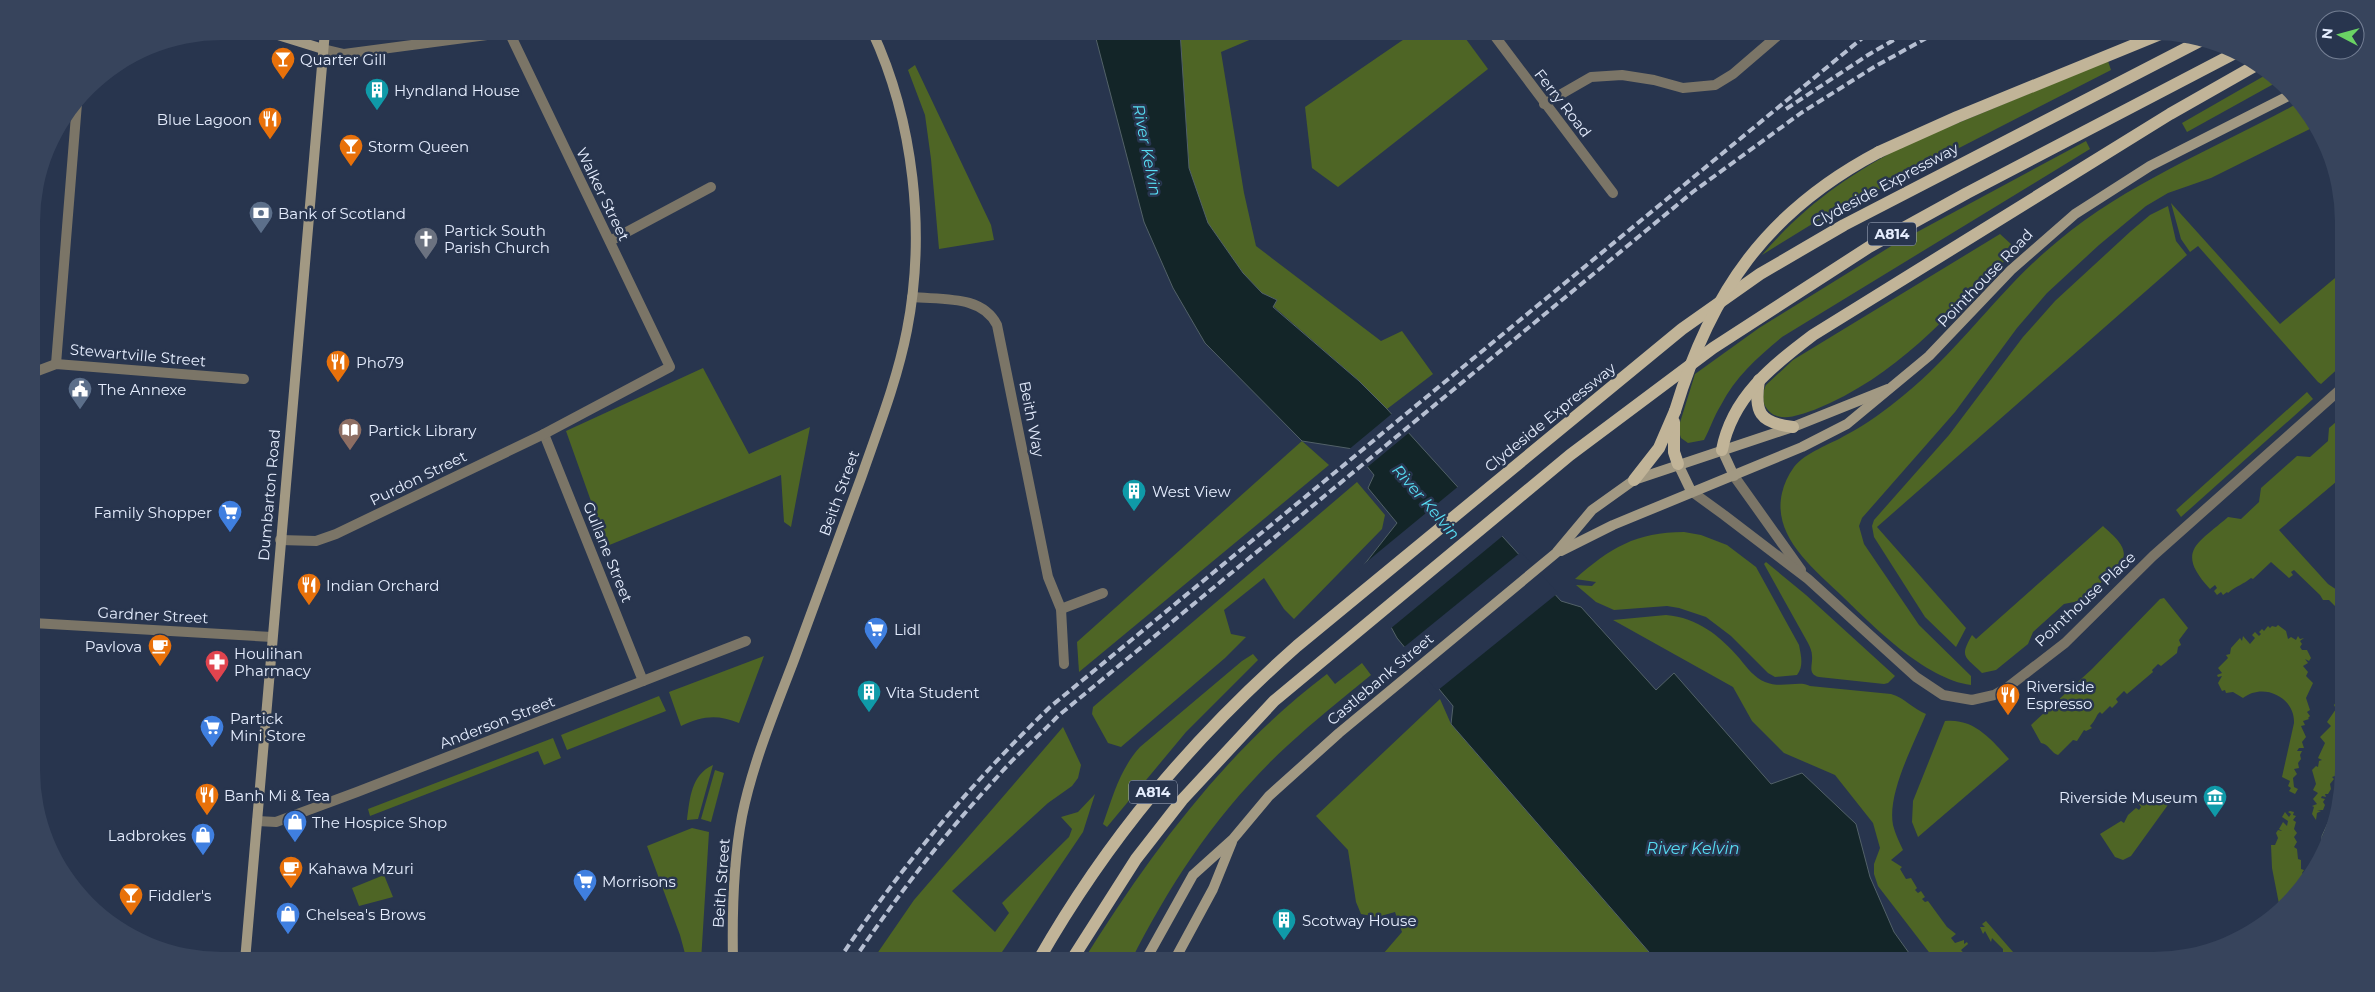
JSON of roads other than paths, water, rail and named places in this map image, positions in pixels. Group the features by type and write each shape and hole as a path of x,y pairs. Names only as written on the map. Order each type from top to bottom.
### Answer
{"main road":[{"path":"294,40 323,49"},
{"name":"Dumbarton Road","path":"246,952 324,40"},
{"name":"Beith Street","path":"733,952 736,868 747,794 885,409 901,358 912,297 915,251 914,212 907,148 892,80 876,40"},
{"path":"1634,480 1659,448 1710,317 1742,267 1789,214 1832,179 1880,152 1957,117 2146,40"},
{"name":"Clydeside Expressway","path":"1043,952 1081,889 1116,838 1165,777 1246,691 1296,646 1682,329 1760,274 1895,198 2193,45"},
{"name":"A814","path":"1077,952 1136,858 1182,800 1274,701 1570,455 1713,348 1869,247 1967,193 2228,57"},
{"name":"A814","path":"1722,450 1731,420 1750,390 1776,364 1813,335 2170,114 2250,68"},
{"name":"Pointhouse Road","path":"1734,476 1802,447 1847,424 1929,356 2010,270 2075,214 2150,166 2286,97"},
{"path":"1759,380 1756,397 1763,416 1770,423 1793,427"},
{"name":"Pointhouse Road","path":"1722,450 1793,427 1888,389"},
{"path":"1675,411 1673,442 1678,464 1691,492"},
{"path":"1722,450 1734,476"},
{"name":"Castlebank Street","path":"1150,952 1193,875 1233,839 1269,796 1402,679 1556,553 1592,510 1634,480 1722,450"},
{"name":"Castlebank Street","path":"1556,553 1613,525 1734,476"},
{"name":"Castlebank Street","path":"1178,952 1213,889 1233,839"}],"street":[{"path":"323,49 344,54 452,40"},
{"name":"Walker Street","path":"518,40 670,367"},
{"name":"Ferry Road","path":"1498,40 1613,193"},
{"path":"1544,104 1591,77 1622,75 1654,80 1683,88 1715,85 1733,74 1773,40"},
{"path":"56,364 76,114"},
{"path":"610,241 711,187"},
{"name":"Beith Way","path":"912,297 968,302 980,306 991,313 997,325 1048,576 1061,609 1064,664"},
{"name":"Stewartville Street","path":"40,370 56,364 244,379"},
{"name":"Purdon Street","path":"280,540 316,541 336,534 544,434 670,367"},
{"name":"Pointhouse Place","path":"1691,492 1808,579 1916,677 1943,695 1972,700 1994,695 2008,687 2065,643 2153,556 2335,394"},
{"name":"Gullane Street","path":"544,434 643,682"},
{"name":"Pointhouse Place","path":"1734,476 1808,579"},
{"path":"1061,609 1103,593"},
{"name":"Gardner Street","path":"40,622 272,637"},
{"name":"Anderson Street","path":"257,821 276,822 746,641"}],"water":[{"name":"River Kelvin","path":"1096,40 1181,40 1189,168 1208,223 1243,273 1262,293 1277,300 1273,307 1359,381 1387,409 1561,601 1581,607 1656,690 1674,673 1771,784 1802,773 1856,824 1870,877 1894,932 1908,952 1649,952 1451,724 1453,706 1397,638 1360,570 1397,523 1368,488 1374,475 1353,449 1302,441 1205,343 1173,288 1144,222"}],"railway":[{"path":"844,952 886,893 937,828 1020,736 1050,707 1860,40"},
{"path":"1786,109 1894,40"},
{"path":"859,952 904,889 960,819 1006,767 1058,716 1694,191 1801,113 1874,67 1923,40"}],"place":[{"name":"Quarter Gill","path":"283,80"},
{"name":"Hyndland House","path":"377,111"},
{"name":"Blue Lagoon","path":"270,140"},
{"name":"Storm Queen","path":"351,167"},
{"name":"Bank of Scotland","path":"261,234"},
{"name":"Partick South Parish Church","path":"426,260"},
{"name":"Pho79","path":"338,383"},
{"name":"The Annexe","path":"80,410"},
{"name":"Partick Library","path":"350,451"},
{"name":"West View","path":"1134,512"},
{"name":"Family Shopper","path":"230,533"},
{"name":"Indian Orchard","path":"309,606"},
{"name":"Lidl","path":"876,650"},
{"name":"Pavlova","path":"160,667"},
{"name":"Houlihan Pharmacy","path":"217,683"},
{"name":"Vita Student","path":"869,713"},
{"name":"Riverside Espresso","path":"2008,716"},
{"name":"Partick Mini Store","path":"212,748"},
{"name":"Banh Mi & Tea","path":"207,816"},
{"name":"Riverside Museum","path":"2215,818"},
{"name":"The Hospice Shop","path":"295,843"},
{"name":"Ladbrokes","path":"203,856"},
{"name":"Kahawa Mzuri","path":"291,889"},
{"name":"Morrisons","path":"585,902"},
{"name":"Fiddler's","path":"131,916"},
{"name":"Chelsea's Brows","path":"288,935"},
{"name":"Scotway House","path":"1284,941"}]}
